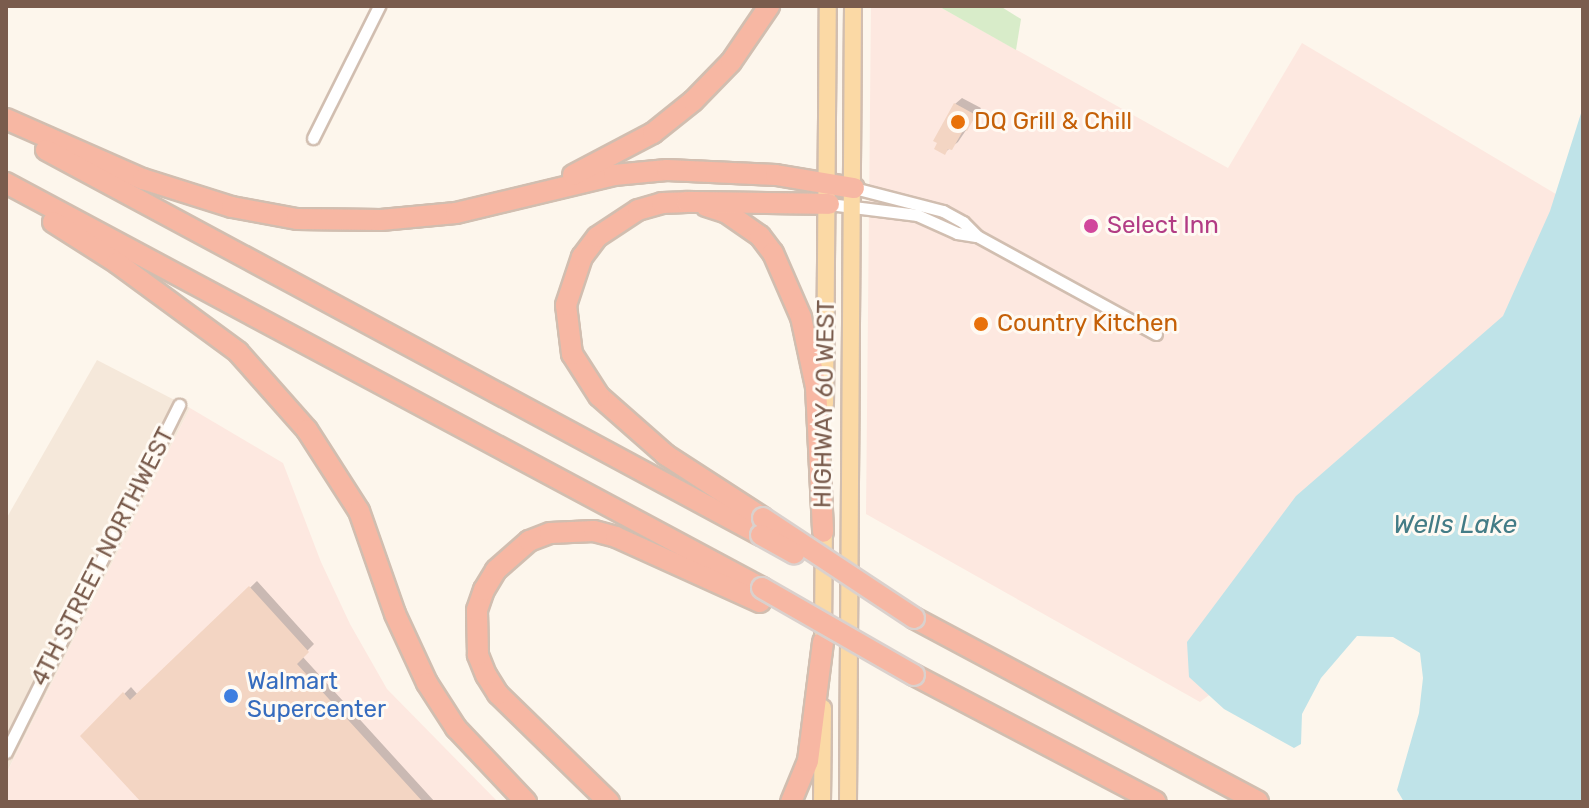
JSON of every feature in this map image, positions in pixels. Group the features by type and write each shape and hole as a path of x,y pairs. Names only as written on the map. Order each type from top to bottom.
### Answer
{"highway":[{"path":"532,192 592,167 653,133 693,101 731,62 769,6"},
{"path":"6,119 143,179 232,207 297,219 381,220 456,213 532,192 614,175 667,170 776,175 829,195"},
{"path":"6,128 762,527 914,618 1258,802"},
{"path":"6,183 761,595 1156,802"},
{"path":"6,192 188,313 238,352 265,380 324,454 359,511 395,614 434,694 456,728 526,802"},
{"path":"762,527 631,427 583,376 572,354 567,330 566,305 571,280 582,257 597,237 638,210 662,203 829,195 854,198"},
{"path":"687,202 727,213 744,223 773,253 789,284 811,351 816,387 823,532"},
{"path":"609,802 498,694 486,675 478,655 477,610 496,570 529,541 550,533 594,531 761,595"},
{"path":"791,802 808,761 823,642"}],"main road":[{"name":"HIGHWAY 60 WEST","path":"822,802 829,195 828,6"},
{"name":"HIGHWAY 60 WEST","path":"848,802 853,6"}],"street":[{"path":"313,138 379,6"},
{"path":"854,198 917,215 957,233 977,236"},
{"path":"854,198 933,207 963,222 977,236 1156,334"},
{"name":"4TH STREET NORTHWEST","path":"6,752 179,405"}],"shaded area":[{"path":"871,6 938,6 1228,168 1302,43 1581,209 1393,556 1200,702 866,514"},
{"path":"97,360 190,408 6,774 6,519"},
{"path":"190,408 283,463 321,562 350,624 387,689 498,802 6,802 6,774"}],"green space":[{"path":"938,6 1000,6 1021,19 1016,50"}],"water":[{"name":"Wells Lake","path":"1583,107 1583,802 1404,802 1397,790 1419,713 1423,678 1420,653 1393,637 1357,636 1321,678 1302,714 1301,744 1294,748 1224,709 1189,677 1187,642 1296,496 1503,316 1550,211"}],"building":[{"name":"DQ Grill & Chill","path":"954,103 976,115 967,131 964,129 952,150 948,149 945,155 934,149 937,143 933,141"},
{"name":"Walmart Supercenter","path":"249,586 309,652 297,664 423,802 141,802 80,736 123,692 130,700"}],"place":[{"name":"DQ Grill & Chill","path":"958,122"},
{"name":"Select Inn","path":"1091,226"},
{"name":"Country Kitchen","path":"981,324"},
{"name":"Walmart Supercenter","path":"231,696"}]}
